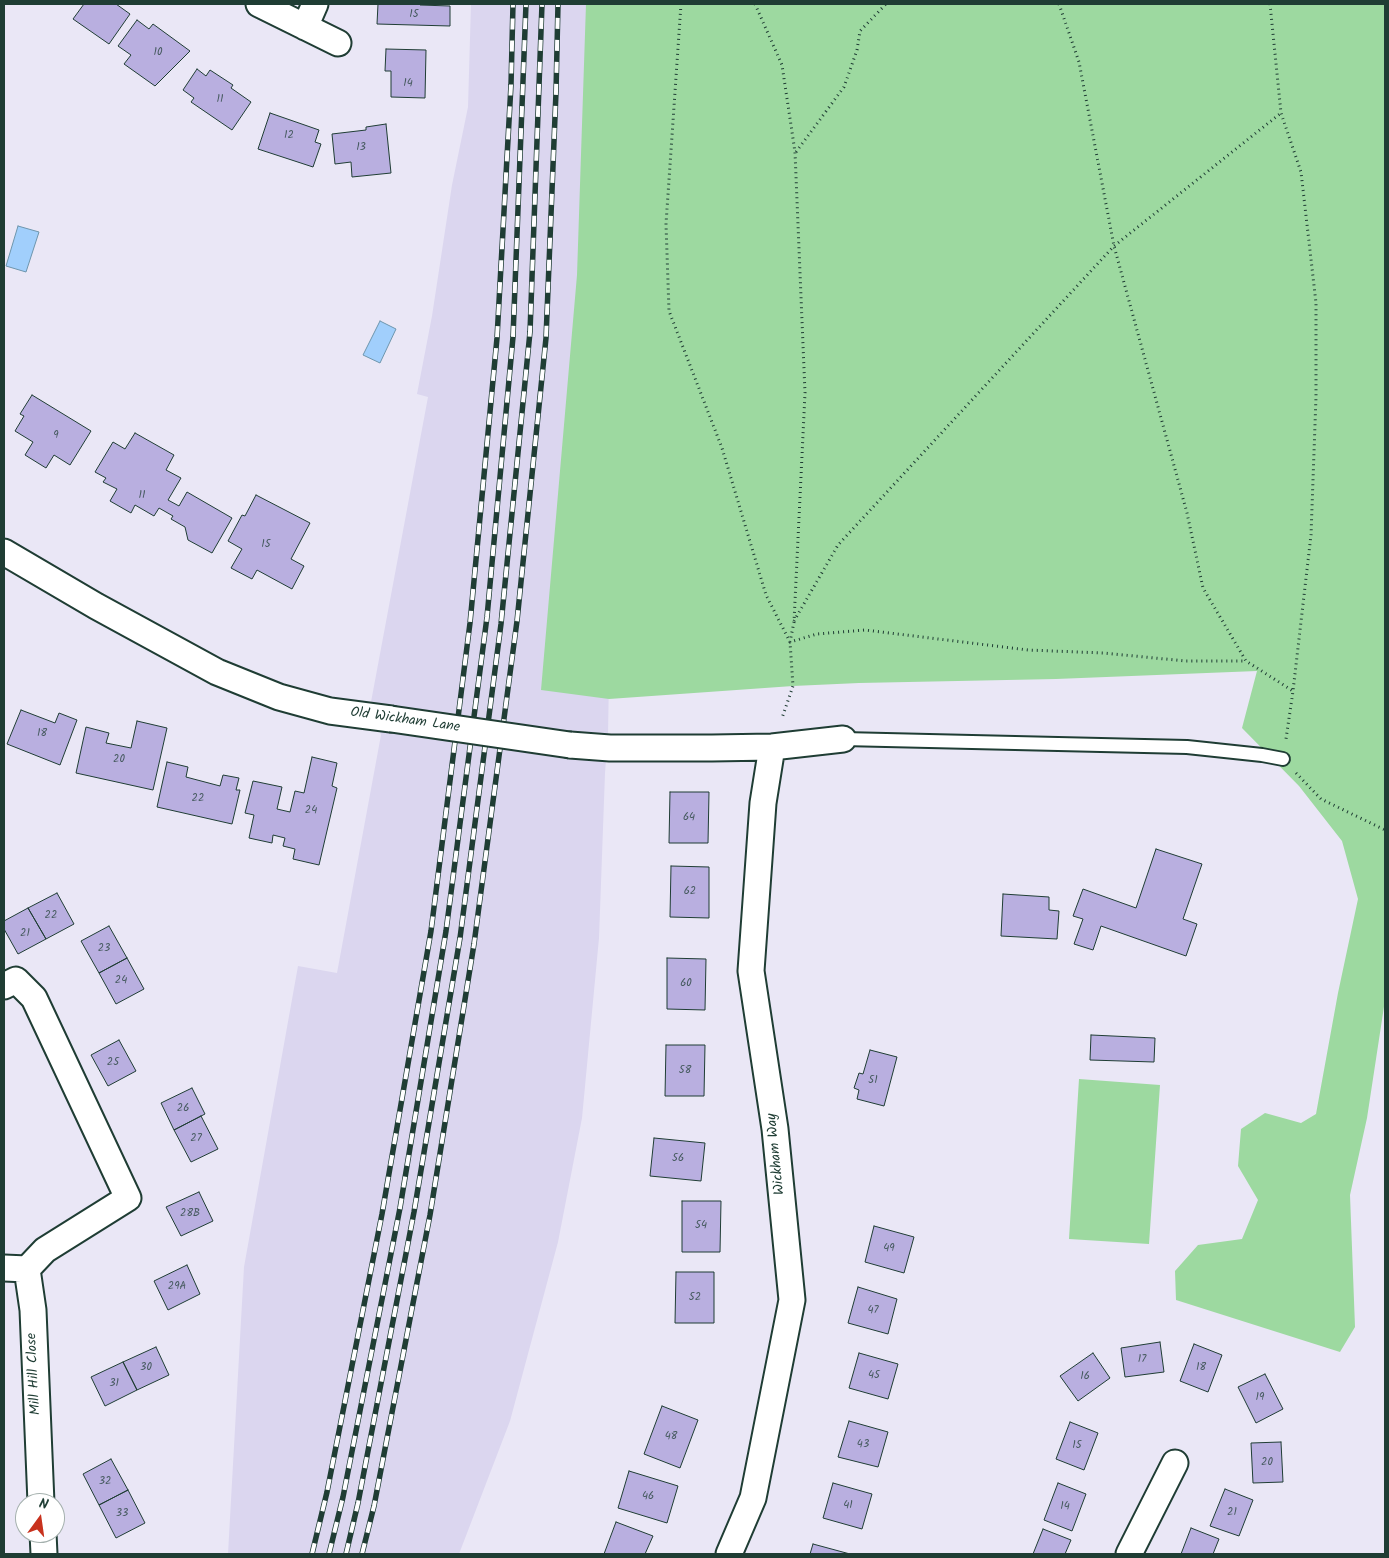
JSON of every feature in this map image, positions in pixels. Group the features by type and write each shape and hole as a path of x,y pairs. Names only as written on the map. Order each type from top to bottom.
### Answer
{"street":[{"path":"259,4 338,43"},
{"path":"305,27 315,4"},
{"name":"Old Wickham Lane","path":"4,552 96,606 217,672 279,697 330,711 570,745 610,748 772,747 842,739"},
{"name":"Wickham Way","path":"729,1554 753,1498 792,1300 775,1129 751,971 763,803 772,747"},
{"path":"4,986 16,980 34,998 128,1198 15,1269"},
{"name":"Mill Hill Close","path":"15,1269 33,1310 41,1493"},
{"path":"1129,1554 1175,1464"}],"lane":[{"path":"842,739 1187,747 1283,759"}],"path":[{"path":"681,4 666,224 669,311 722,448 766,595 790,642"},
{"path":"755,4 782,66 795,152 805,393 794,622 790,642 793,686 772,747"},
{"path":"795,152 844,87 857,50 860,31 886,4"},
{"path":"1058,4 1079,62 1114,246 1187,513 1202,588 1246,661 1293,692"},
{"path":"1270,4 1281,113 1301,172 1316,303 1316,397 1311,535 1293,692 1283,759 1321,799 1385,830"},
{"path":"794,622 838,545 1114,246 1281,113"},
{"path":"790,642 817,634 864,630 1028,650 1103,653 1186,661 1246,661"}],"shaded area":[{"path":"471,4 621,4 608,734 599,938 582,1118 558,1242 510,1421 459,1554 228,1554 244,1267 298,966 337,973 381,735 371,702 428,397 417,394 432,316 452,185 468,107"}],"green space":[{"path":"586,4 1385,4 1385,1000 1367,1118 1350,1195 1355,1327 1340,1352 1176,1300 1175,1271 1198,1245 1242,1239 1258,1200 1238,1166 1241,1129 1265,1113 1301,1123 1316,1114 1338,993 1358,899 1342,841 1299,786 1242,728 1257,671 1056,679 859,683 609,699 541,690 577,275"},
{"path":"1079,1079 1160,1085 1149,1244 1069,1239"}],"water":[{"path":"18,226 39,232 26,272 6,266"},
{"path":"380,321 396,329 380,363 363,355"}],"building":[{"path":"84,4 116,4 130,14 109,44 73,19"},
{"path":"378,4 450,6 450,26 377,24"},
{"path":"137,20 149,29 153,24 190,51 155,86 124,64 131,55 118,46"},
{"path":"386,49 426,50 425,98 391,97 391,71 385,71"},
{"path":"197,69 206,76 210,70 233,85 231,88 251,102 232,130 191,102 194,98 183,90"},
{"path":"270,113 319,130 315,142 321,144 313,167 258,149"},
{"path":"386,124 391,173 352,177 351,162 335,164 332,134 366,130 366,127"},
{"path":"32,395 91,431 70,465 54,455 46,468 25,455 33,442 15,431 24,416 20,414"},
{"path":"135,433 174,455 166,470 181,478 168,500 179,506 187,492 232,518 212,553 188,540 185,527 171,519 173,516 159,508 154,516 135,505 131,513 110,501 117,489 103,482 106,478 95,472 113,442 125,449"},
{"path":"256,495 310,523 291,559 304,566 292,589 257,570 252,579 231,568 242,549 228,541 242,515 245,516"},
{"path":"21,710 55,723 59,713 77,720 60,765 7,744"},
{"path":"137,721 167,728 153,790 76,773 86,727 109,733 106,743 131,748"},
{"path":"312,757 337,763 332,786 337,788 319,865 293,859 295,849 283,846 285,838 273,835 272,843 249,838 254,815 245,813 253,781 282,787 277,809 290,812 295,791 304,793"},
{"path":"167,762 188,767 186,777 220,786 223,775 239,778 236,790 240,790 232,824 157,807"},
{"path":"670,792 709,792 708,843 669,843"},
{"path":"1156,849 1202,864 1183,919 1197,924 1186,956 1101,926 1093,950 1074,944 1083,919 1073,916 1083,889 1136,908"},
{"path":"671,866 709,867 709,918 670,917"},
{"path":"57,893 74,924 46,939 28,908"},
{"path":"1003,894 1049,897 1049,910 1059,911 1057,939 1001,936"},
{"path":"28,908 46,939 18,954 4,929 4,921"},
{"path":"109,926 127,958 99,973 81,941"},
{"path":"127,958 144,989 116,1004 99,973"},
{"path":"667,958 706,959 705,1010 667,1009"},
{"path":"1091,1035 1155,1038 1154,1062 1090,1060"},
{"path":"119,1040 136,1071 108,1086 91,1055"},
{"path":"666,1045 705,1045 704,1096 665,1096"},
{"path":"870,1050 897,1057 884,1106 857,1099 859,1090 854,1088 859,1073 863,1074"},
{"path":"192,1088 205,1114 174,1130 161,1103"},
{"path":"201,1116 218,1149 191,1162 174,1130"},
{"path":"654,1138 705,1143 701,1181 650,1176"},
{"path":"199,1192 213,1221 181,1236 166,1207"},
{"path":"682,1201 721,1201 720,1252 682,1252"},
{"path":"874,1226 914,1237 904,1273 865,1262"},
{"path":"187,1265 200,1294 168,1310 154,1281"},
{"path":"676,1272 714,1272 714,1323 675,1323"},
{"path":"858,1287 897,1299 888,1334 848,1323"},
{"path":"1160,1342 1164,1372 1125,1377 1121,1348"},
{"path":"1194,1344 1222,1355 1208,1392 1180,1381"},
{"path":"156,1347 169,1375 137,1390 123,1362"},
{"path":"859,1353 898,1364 888,1399 849,1388"},
{"path":"1093,1353 1110,1378 1078,1401 1060,1376"},
{"path":"123,1362 137,1390 105,1406 91,1377"},
{"path":"1265,1374 1283,1409 1256,1423 1238,1387"},
{"path":"662,1406 698,1420 680,1468 644,1454"},
{"path":"849,1421 888,1432 878,1467 838,1457"},
{"path":"1070,1422 1098,1433 1084,1470 1056,1459"},
{"path":"1281,1442 1283,1482 1253,1483 1251,1443"},
{"path":"111,1459 128,1490 99,1505 83,1474"},
{"path":"629,1471 678,1486 667,1523 618,1508"},
{"path":"833,1483 872,1494 862,1529 823,1518"},
{"path":"1058,1483 1086,1494 1072,1531 1044,1520"},
{"path":"1225,1489 1253,1500 1239,1536 1210,1526"},
{"path":"128,1490 145,1523 116,1538 99,1505"},
{"path":"616,1522 653,1536 645,1554 604,1554"},
{"path":"1191,1528 1219,1539 1213,1554 1181,1554"},
{"path":"1043,1529 1071,1540 1065,1554 1033,1554"},
{"path":"813,1544 850,1554 810,1554"}],"railway":[{"path":"312,1554 327,1492 382,1214 431,931 470,623 497,338 511,85 513,4"},
{"path":"329,1554 343,1497 400,1208 446,931 487,617 513,337 526,4"},
{"path":"346,1554 358,1503 414,1212 460,938 501,624 530,332 542,4"},
{"path":"362,1554 374,1506 430,1215 474,944 517,621 546,338 558,4"}]}
